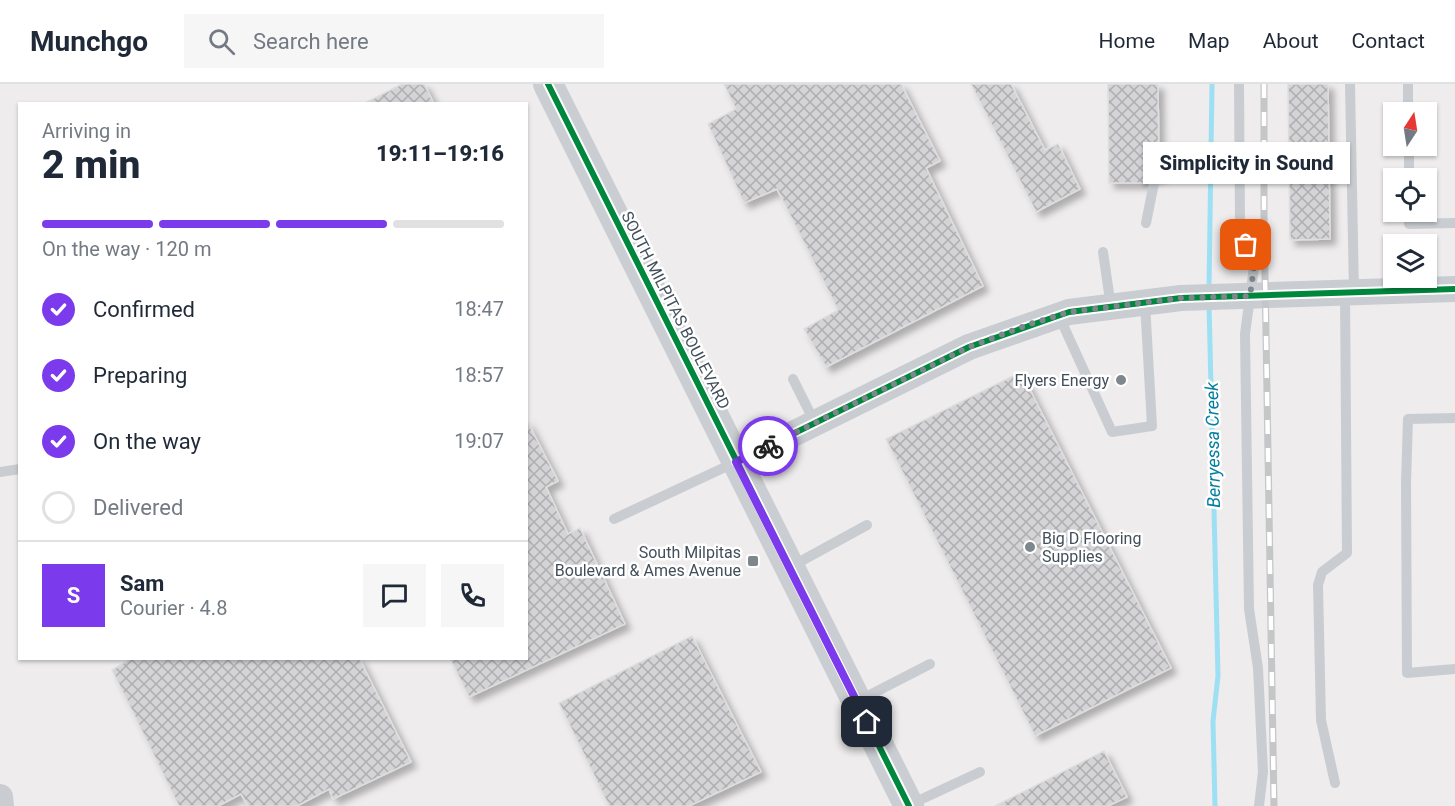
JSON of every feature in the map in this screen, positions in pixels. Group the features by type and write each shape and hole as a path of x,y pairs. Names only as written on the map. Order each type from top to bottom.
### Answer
{"main road":[{"name":"SOUTH MILPITAS BOULEVARD","path":"554,89 736,462 909,806"}],"street":[{"path":"736,462 969,347 1059,315 1181,298 1455,289"},
{"path":"0,797 1,806"}],"lane":[{"path":"1239,84 1240,222 1254,267 1246,296 1245,333 1249,609 1258,668 1263,772 1259,806"},
{"path":"1335,783 1321,720 1318,585 1322,572 1347,553 1350,84"},
{"path":"1408,84 1408,102"},
{"path":"1146,223 1154,183"},
{"path":"1409,222 1409,224 1455,223"},
{"path":"1102,252 1111,307"},
{"path":"1059,315 1112,432 1152,426 1145,303"},
{"path":"793,379 815,423"},
{"path":"1455,418 1408,419 1406,494 1407,674 1455,669"},
{"path":"615,519 736,462"},
{"path":"0,472 18,469"},
{"path":"789,568 867,525"},
{"path":"857,702 930,664"},
{"path":"909,806 980,772"}],"building":[{"path":"402,84 424,84 433,102 367,102"},
{"path":"724,84 901,84 940,161 926,168 983,286 826,367 804,329 838,310 777,189 744,203 708,124 736,109"},
{"path":"971,84 1011,84 1045,150 1058,144 1080,189 1036,212"},
{"path":"1108,84 1158,84 1159,177 1151,176 1146,183 1109,183"},
{"path":"1288,84 1328,84 1330,239 1290,240"},
{"path":"1021,372 1171,668 1035,736 886,439"},
{"path":"528,423 558,481 546,487 568,534 580,528 625,624 469,697 451,660 528,660"},
{"path":"692,636 761,772 689,806 609,806 559,703"},
{"path":"129,660 360,660 411,762 333,799 329,789 297,806 248,806 241,794 218,806 179,806 112,670"},
{"path":"1104,751 1127,797 1108,806 995,806"}],"waterway":[{"name":"Berryessa Creek","path":"1209,289 1212,84"},
{"name":"Berryessa Creek","path":"1209,304 1218,676 1213,721 1215,806"}],"railway":[{"path":"1264,84 1264,216 1274,806"}],"cycle path":[{"path":"548,84 909,806"},
{"path":"736,462 969,347 1069,312 1181,298 1455,289"}],"way so far":[{"path":"768,446 969,347 1030,324 1069,312 1181,298 1250,296 1254,267 1246,245"}],"place":[{"name":"Simplicity in Sound","path":"1246,245"},
{"name":"Flyers Energy","path":"1121,380"},
{"name":"Big D Flooring Supplies","path":"1030,547"},
{"name":"South Milpitas Boulevard & Ames Avenue","path":"753,561"}],"route":[{"path":"768,446 736,462 867,722"}]}
